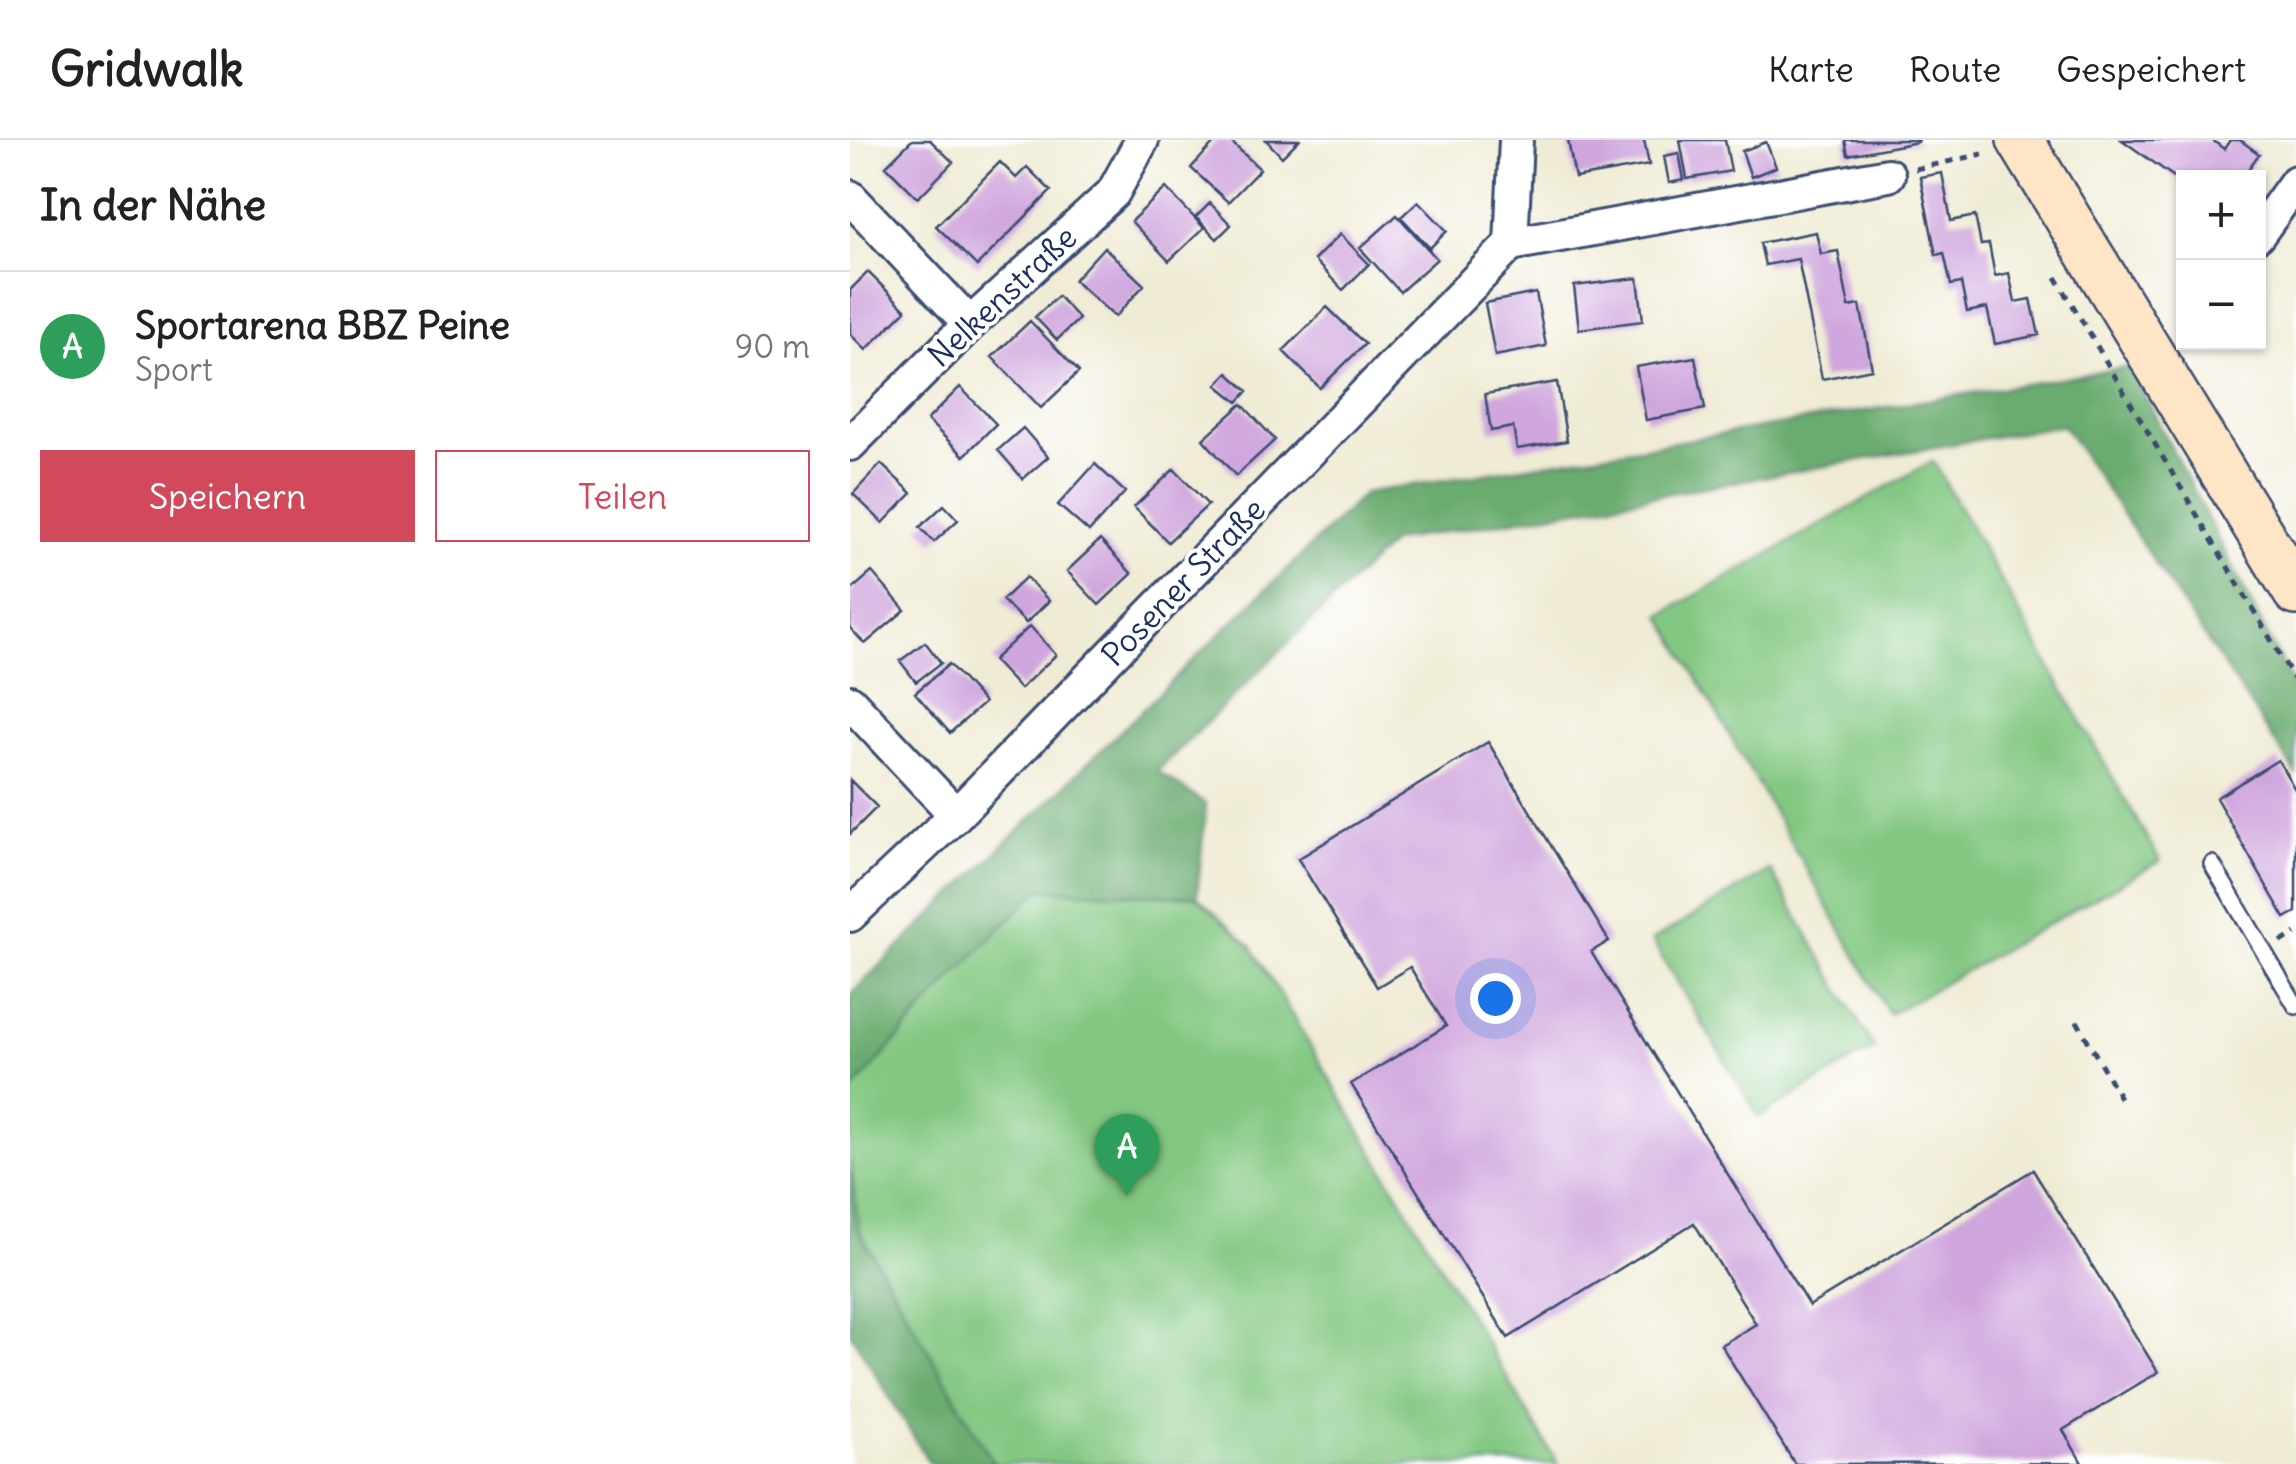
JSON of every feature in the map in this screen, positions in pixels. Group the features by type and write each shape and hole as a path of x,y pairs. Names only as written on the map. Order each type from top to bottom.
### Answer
{"main road":[{"path":"2002,147 2296,592"}],"street":[{"name":"Nelkenstraße","path":"850,444 970,324 1113,193 1142,140"},
{"path":"1516,140 1511,244 1888,175"},
{"path":"2266,224 2296,182"},
{"path":"850,197 970,324"},
{"name":"Posener Straße","path":"850,914 956,814 1511,244"},
{"path":"850,702 956,814"}],"lane":[{"path":"2212,864 2296,1006"}],"path":[{"path":"1988,140 2002,147"},
{"path":"1888,175 2002,147"},
{"path":"2053,272 2296,682"},
{"path":"2077,1021 2120,1098"}],"green space":[{"path":"2130,367 2296,691 2296,774 2063,425 1393,541 1157,771 1206,804 1197,897 1039,889 954,976 850,1093 850,995 1365,493"},
{"path":"1933,461 2160,861 1889,1014 1661,615"},
{"path":"1770,870 1874,1048 1759,1117 1652,941"},
{"path":"1039,889 1197,897 1251,946 1558,1464 994,1464 859,1231 850,1160 850,1093 954,976"},
{"path":"850,1160 859,1231 994,1464 930,1464 850,1332"}],"building":[{"path":"912,140 930,140 953,162 918,198 886,166"},
{"path":"1217,140 1229,140 1260,169 1228,202 1191,168"},
{"path":"1266,140 1299,140 1282,157"},
{"path":"1568,140 1644,140 1649,165 1575,178"},
{"path":"1680,140 1725,140 1731,171 1687,179"},
{"path":"1845,140 1918,140 1918,142 1848,155"},
{"path":"2122,140 2212,140 2224,149 2230,140 2240,140 2259,154 2248,170 2176,170 2176,178"},
{"path":"1766,142 1776,167 1751,177 1742,151"},
{"path":"1679,153 1684,180 1669,183 1664,156"},
{"path":"1000,162 1016,178 1027,167 1051,191 977,266 936,226"},
{"path":"1942,173 1951,221 1975,216 1981,245 1989,244 1995,276 2009,273 2015,302 2031,299 2039,335 1995,344 1987,308 1967,312 1961,283 1951,285 1944,253 1936,255 1920,177"},
{"path":"1166,188 1204,228 1169,261 1131,221"},
{"path":"1418,201 1447,231 1430,248 1401,217"},
{"path":"1210,203 1231,225 1217,239 1196,217"},
{"path":"1397,215 1437,259 1400,292 1360,248"},
{"path":"1816,232 1821,254 1838,251 1849,307 1860,305 1872,369 1822,379 1798,259 1765,265 1760,243"},
{"path":"1340,234 1369,264 1343,290 1314,260"},
{"path":"1104,247 1144,285 1115,317 1074,280"},
{"path":"868,272 906,310 866,350 850,334 850,290"},
{"path":"1638,278 1643,321 1579,329 1574,286"},
{"path":"1536,293 1546,346 1495,356 1485,303"},
{"path":"1058,296 1079,319 1057,340 1035,317"},
{"path":"1327,307 1365,344 1320,388 1283,351"},
{"path":"1030,321 1079,372 1041,408 992,357"},
{"path":"1695,357 1705,409 1646,420 1636,367"},
{"path":"1228,373 1248,391 1238,402 1217,385"},
{"path":"1557,382 1567,441 1517,449 1513,427 1491,431 1485,394"},
{"path":"960,387 996,424 964,456 927,420"},
{"path":"1242,404 1275,440 1236,476 1203,439"},
{"path":"1023,428 1048,457 1023,479 998,450"},
{"path":"881,464 912,493 883,523 853,494"},
{"path":"1095,464 1125,492 1089,532 1058,505"},
{"path":"1174,469 1208,505 1168,542 1134,507"},
{"path":"944,505 958,520 934,542 920,527"},
{"path":"1100,540 1132,574 1099,605 1067,571"},
{"path":"872,572 905,610 865,644 850,628 850,591"},
{"path":"1026,577 1049,601 1026,623 1002,600"},
{"path":"1030,626 1056,655 1020,689 993,660"},
{"path":"925,642 941,663 916,682 900,661"},
{"path":"949,664 984,703 950,733 915,693"},
{"path":"1488,742 1609,941 1591,952 1809,1306 2033,1170 2158,1372 2063,1430 2082,1463 1795,1464 1721,1345 1756,1324 1694,1223 1508,1338 1351,1084 1446,1026 1410,967 1377,987 1298,859"},
{"path":"2278,760 2296,791 2296,912 2285,918 2216,798"},
{"path":"850,780 877,807 850,834"}],"place":[{"name":"Sportarena BBZ Peine","path":"1127,1196"}]}
